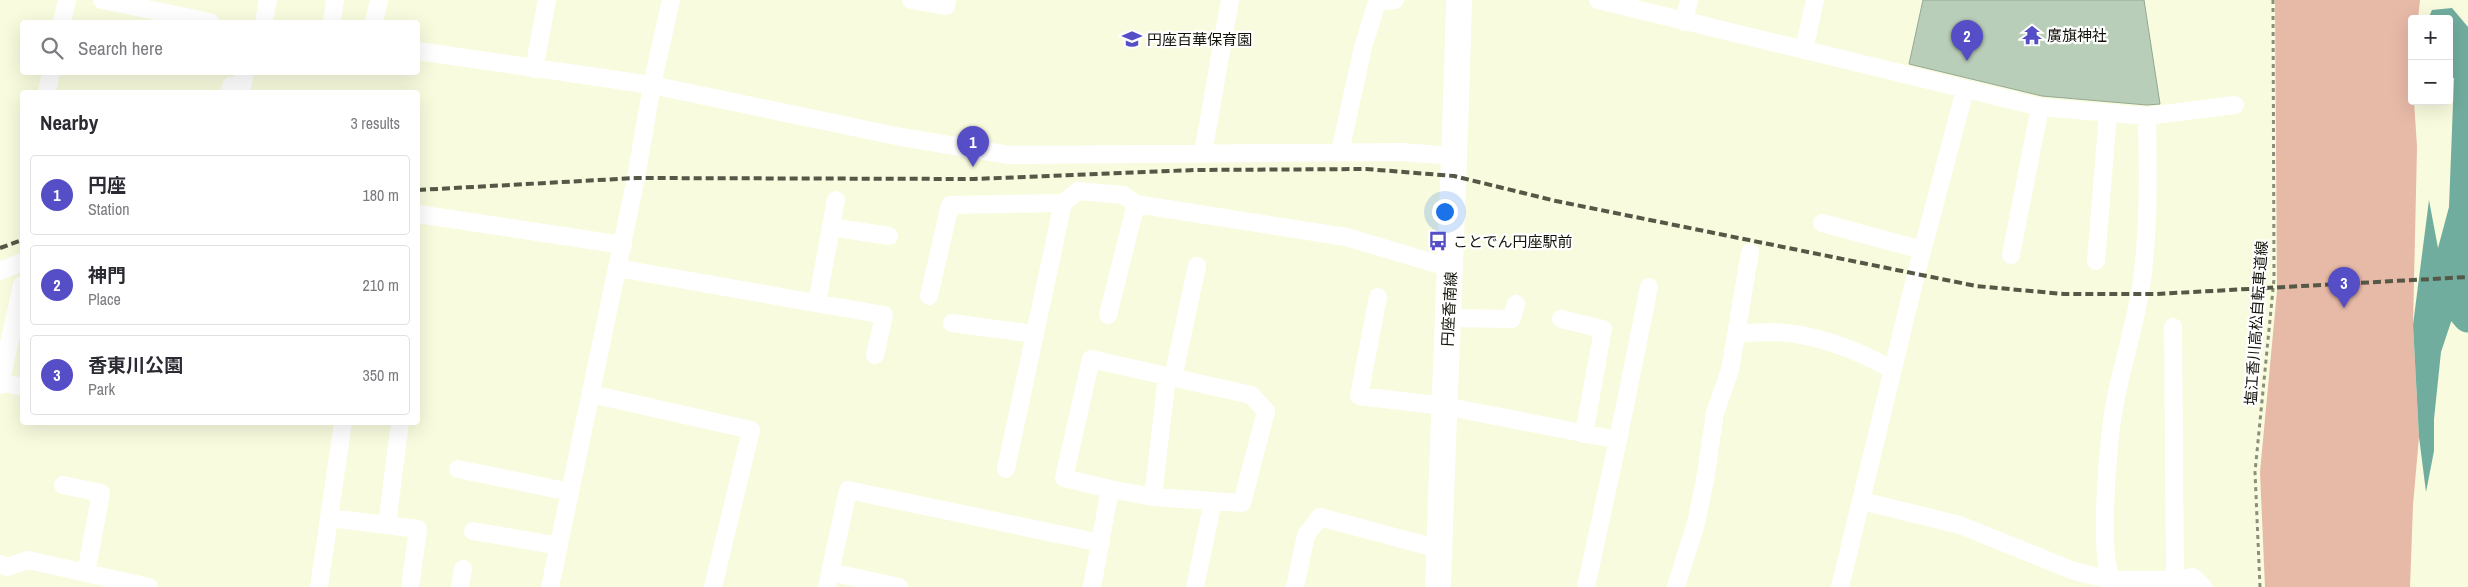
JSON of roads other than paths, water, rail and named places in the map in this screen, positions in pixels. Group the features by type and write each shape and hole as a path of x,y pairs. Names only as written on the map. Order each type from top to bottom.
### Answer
{"main road":[{"name":"円座香南線","path":"1438,587 1451,268 1459,0"}],"street":[{"path":"62,20 67,0"},
{"path":"264,20 268,0"},
{"path":"332,20 335,0"},
{"path":"374,20 378,0"},
{"path":"534,69 547,0"},
{"path":"550,587 618,268 652,85 671,0"},
{"path":"911,0 946,6 947,0"},
{"path":"1203,153 1230,0"},
{"path":"1340,152 1363,47 1377,2 1395,0"},
{"path":"1598,0 2040,108 2147,116 2235,104"},
{"path":"1684,22 1689,0"},
{"path":"1804,50 1815,0"},
{"path":"109,1 200,20"},
{"path":"420,51 652,85 901,137 1009,155 1402,152 1455,156"},
{"path":"47,90 50,75"},
{"path":"230,90 231,86 242,87 244,75"},
{"path":"1840,587 1922,250 1965,90"},
{"path":"2010,255 2040,108"},
{"path":"2096,261 2108,114"},
{"path":"2114,584 2105,544 2107,463 2113,412 2135,318 2144,257 2148,214 2147,116"},
{"path":"929,296 950,205 1063,203 1078,191 1123,195 1136,204 1346,237 1451,268"},
{"path":"817,303 836,200"},
{"path":"1006,469 1063,203"},
{"path":"1108,315 1136,204"},
{"path":"420,214 622,244"},
{"path":"1822,223 1922,250"},
{"path":"832,227 890,236"},
{"path":"1676,587 1696,522 1715,412 1730,370 1750,252"},
{"path":"1154,496 1170,377 1197,266"},
{"path":"0,271 20,267"},
{"path":"618,268 884,315 875,355"},
{"path":"1586,587 1618,440 1648,287"},
{"path":"20,294 0,383 20,387"},
{"path":"1378,297 1359,396 1444,406 1618,440"},
{"path":"1448,318 1512,319 1516,304"},
{"path":"1561,319 1603,329 1584,434"},
{"path":"952,323 1035,334"},
{"path":"2174,327 2175,580"},
{"path":"1736,334 1772,332 1813,339 1862,352 1893,370"},
{"path":"1091,359 1170,377 1252,395 1266,411 1242,503 1154,496 1110,489 1064,478 1091,359"},
{"path":"591,394 751,430 713,587"},
{"path":"319,587 343,425"},
{"path":"387,525 400,425"},
{"path":"458,468 570,492"},
{"path":"63,485 101,493 86,573"},
{"path":"1092,587 1110,489"},
{"path":"898,587 828,580 848,490 1100,543"},
{"path":"1195,587 1213,501"},
{"path":"1862,502 1960,525 2076,579 2114,584 2175,580 2193,576 2203,587"},
{"path":"1295,587 1306,535 1320,517 1439,549"},
{"path":"330,518 418,530 410,587"},
{"path":"473,531 559,546"},
{"path":"0,564 7,567 28,560 149,587"},
{"path":"460,587 463,569"}],"water":[{"path":"2452,8 2468,27 2468,300 2457,304 2441,352 2434,419 2434,451 2426,492 2419,437 2413,325 2429,200 2438,248 2449,207 2454,78 2453,15 2430,15 2432,10"}],"waterway":[{"path":"2453,262 2457,304 2468,317"}],"railway":[{"path":"420,190 636,178 974,179 1195,170 1366,169 1454,176 1556,201 1976,286 2064,294 2156,294 2468,277"},
{"path":"0,248 20,241"}],"place":[{"name":"廣旗神社","path":"2032,35"},
{"name":"円座百華保育園","path":"1132,39"},
{"name":"神門","path":"1967,61"},
{"name":"円座","path":"973,167"},
{"name":"ことでん円座駅前","path":"1438,241"},
{"name":"香東川公園","path":"2344,308"}]}
